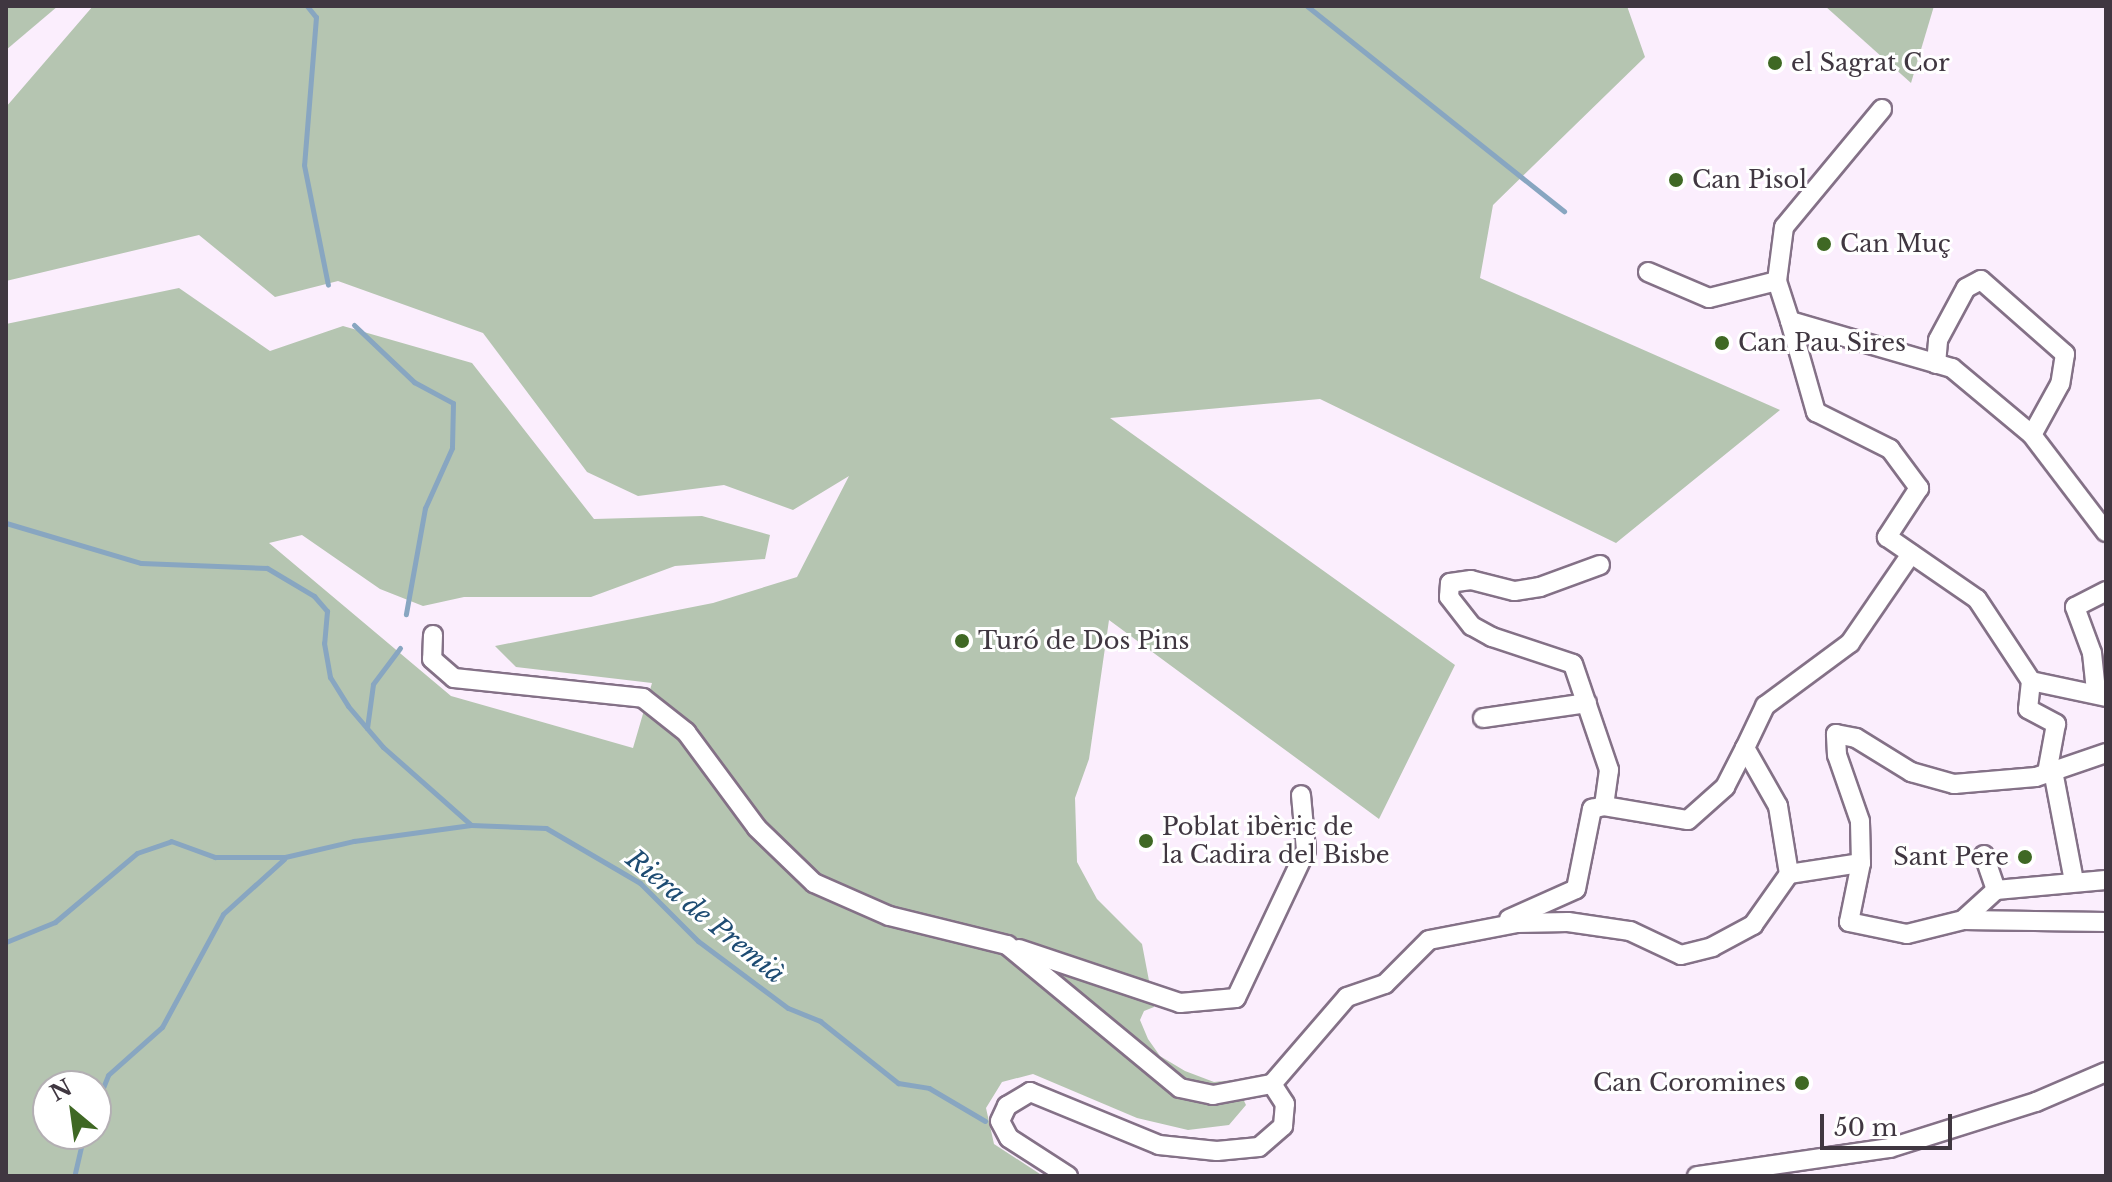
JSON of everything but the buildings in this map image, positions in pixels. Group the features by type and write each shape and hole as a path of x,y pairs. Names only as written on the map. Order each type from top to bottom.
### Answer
{"street":[{"path":"1882,109 1784,227 1777,281 1816,412 1890,449 1919,488 1887,537 1977,599 2031,681 2028,709 2056,724 2050,772 2074,881"},
{"path":"1648,272 1709,298 1777,281"},
{"path":"1936,364 1938,340 1966,288 1981,280 2065,354 2060,384 2032,435"},
{"path":"1790,321 1952,368 2032,435 2106,532"},
{"path":"1488,929 1576,889 1592,809 1604,806 1688,820 1725,787 1765,706 1850,643 1911,554"},
{"path":"1600,565 1540,587 1514,591 1471,580 1450,583 1449,597 1472,626 1573,664 1609,770 1604,806"},
{"path":"2031,681 2101,694 2092,653 2075,607 2106,591"},
{"path":"433,635 432,659 454,678 643,698 686,732 757,828 814,883 889,916 1007,945 1180,1003 1236,998 1306,850 1301,795"},
{"path":"1483,718 1587,703"},
{"path":"2106,753 2050,772 1954,784 1911,772 1856,738 1836,734 1837,755 1860,821 1861,863 1849,922 1907,934 1963,920 2106,922"},
{"path":"1007,945 1180,1088 1213,1095 1272,1084 1347,997 1385,984 1429,940 1488,929 1568,922 1630,931 1681,955 1712,947 1753,925 1781,892 1789,874 1778,806 1745,748"},
{"path":"1984,855 1996,890"},
{"path":"1789,874 1861,863"},
{"path":"1963,920 1996,890 2106,880"},
{"path":"1697,1176 1890,1148 2036,1102 2106,1072"},
{"path":"1068,1176 1009,1138 1000,1121 1007,1106 1030,1092 1159,1145 1217,1151 1259,1147 1283,1126 1285,1104 1272,1084"}],"green space":[{"path":"6,6 58,6 6,50"},
{"path":"93,6 1627,6 1645,57 1493,205 1480,278 1780,410 1616,543 1320,399 1110,418 1455,665 1379,819 1109,620 1089,759 1075,798 1077,862 1097,899 1142,944 1154,1007 1144,1011 1140,1020 1148,1039 1160,1056 1185,1071 1214,1082 1234,1080 1246,1105 1229,1125 1188,1130 1137,1118 1033,1074 1002,1082 986,1108 994,1144 1043,1176 6,1176 6,324 179,288 270,351 343,326 472,363 594,519 702,516 770,535 765,559 675,566 591,597 464,597 423,606 380,589 302,535 269,543 451,696 633,748 652,683 516,667 495,646 713,603 797,577 849,476 793,510 724,485 638,496 587,472 483,333 338,281 275,297 199,235 6,281 6,107"},
{"path":"1825,6 1934,6 1911,83"}],"waterway":[{"path":"307,6 316,17 304,165 328,285"},
{"path":"1307,6 1564,211"},
{"path":"354,325 414,382 453,403 452,448 425,508 406,614"},
{"path":"6,523 141,563 267,568 314,596 327,611 324,643 330,677 348,706 383,747 470,824"},
{"path":"367,728 373,684 400,648"},
{"name":"Riera de Premià","path":"6,942 55,922 137,853 171,841 215,857 285,857 354,841 471,825 546,828 640,883 698,941 788,1008 820,1021 898,1083 929,1088 985,1121"},
{"path":"112,1071 162,1027 223,914 284,859"},
{"path":"75,1173 80,1150"}],"place":[{"name":"el Sagrat Cor","path":"1775,63"},
{"name":"Can Pisol","path":"1676,180"},
{"name":"Can Muç","path":"1824,244"},
{"name":"Can Pau Sires","path":"1722,343"},
{"name":"Turó de Dos Pins","path":"962,641"},
{"name":"Poblat ibèric de la Cadira del Bisbe","path":"1146,841"},
{"name":"Sant Pere","path":"2025,857"},
{"name":"Can Coromines","path":"1802,1083"}]}
